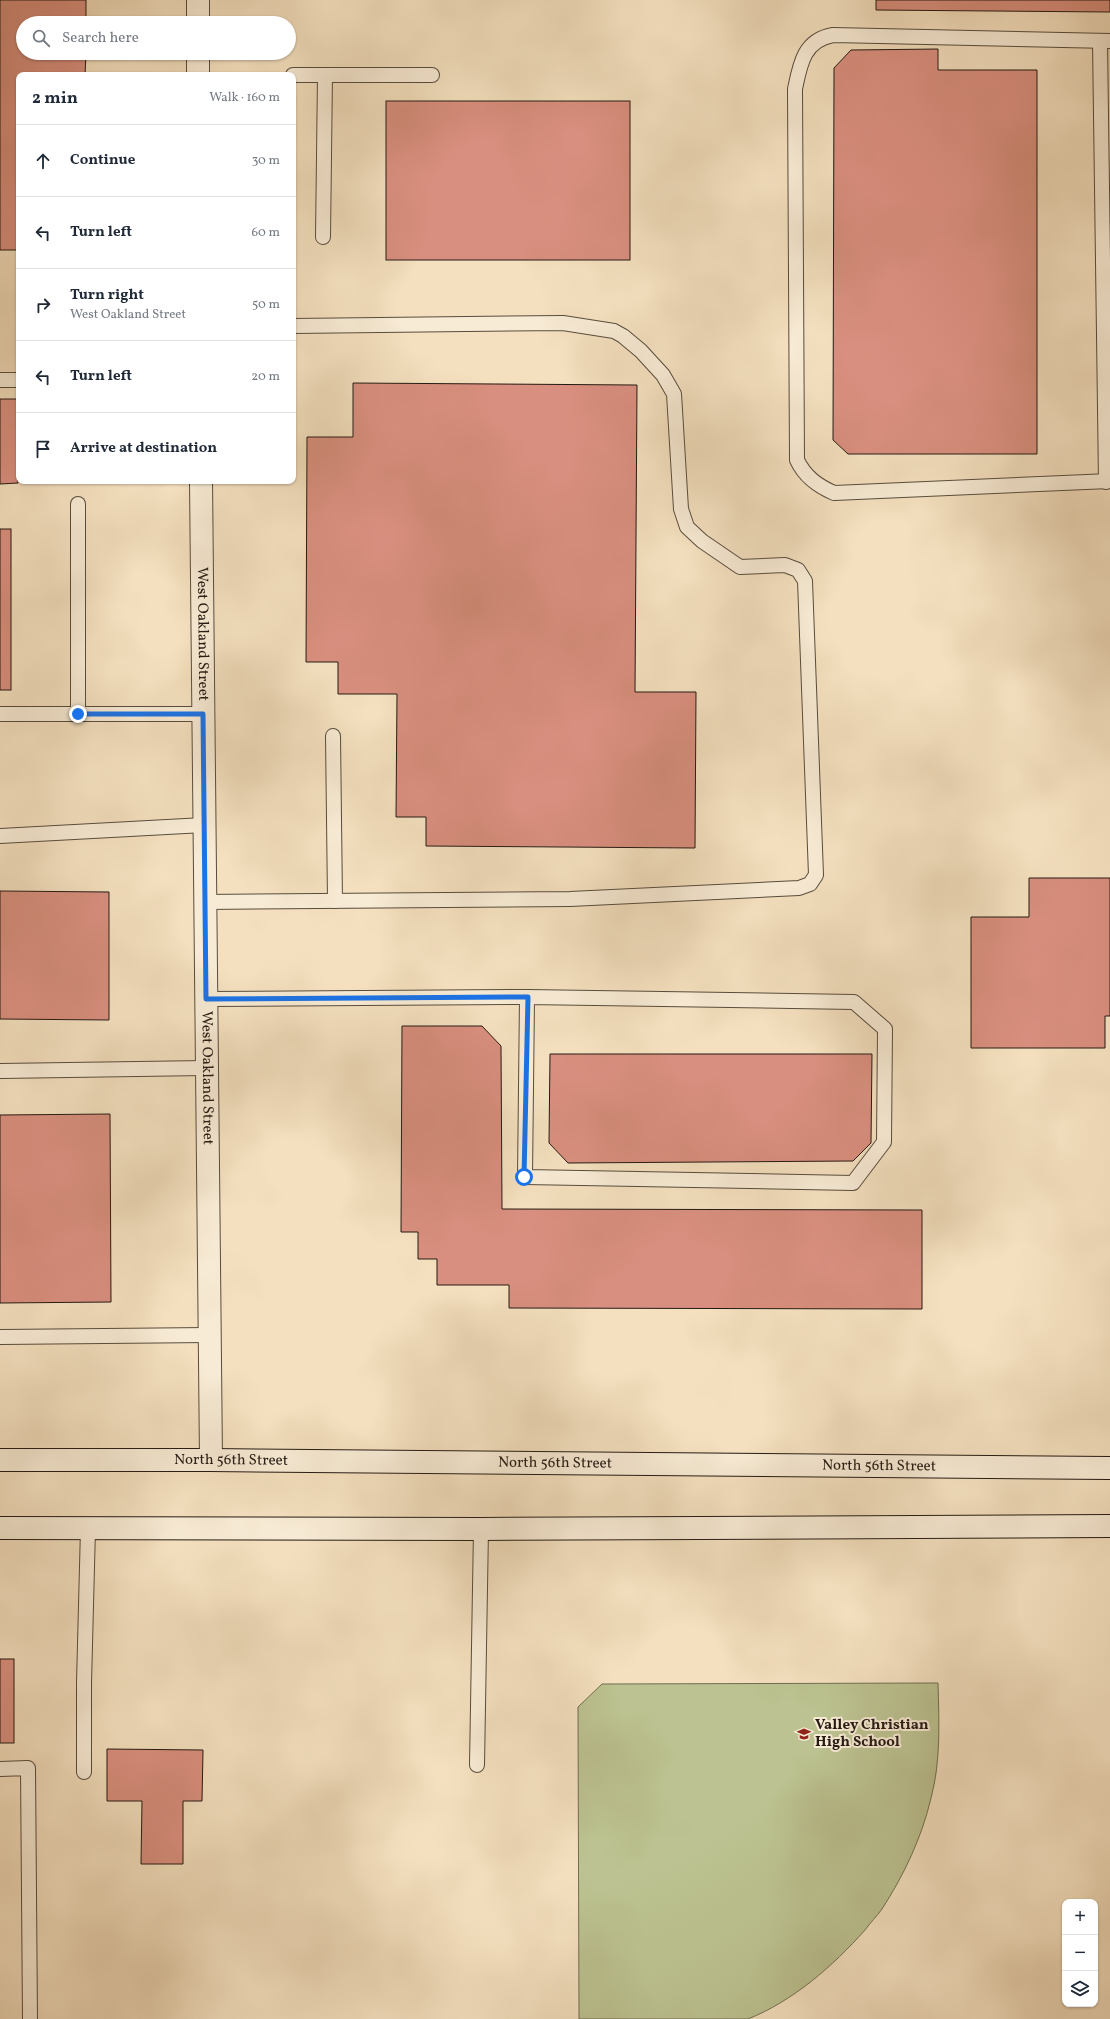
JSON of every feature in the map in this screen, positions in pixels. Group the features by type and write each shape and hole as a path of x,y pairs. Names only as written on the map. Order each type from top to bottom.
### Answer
{"main road":[{"path":"198,0 198,16"},
{"path":"198,60 198,72"},
{"name":"West Oakland Street","path":"201,484 204,902 211,1460"},
{"name":"North 56th Street","path":"0,1460 211,1460 1110,1468"},
{"path":"0,1528 481,1529 1110,1526"}],"lane":[{"path":"833,35 1105,41 1108,481 834,493 824,489 802,471 797,460 795,89 799,67 811,45 822,37 833,35"},
{"path":"296,75 432,75"},
{"path":"323,237 325,75"},
{"path":"204,902 588,898 799,888 810,884 816,875 805,581 798,570 785,566 740,567 702,541 687,527 681,509 674,394 663,375 642,351 623,336 607,330 562,323 296,326"},
{"path":"0,380 16,380"},
{"path":"78,504 78,714"},
{"path":"0,714 203,714"},
{"path":"333,736 335,901"},
{"path":"0,836 204,825"},
{"path":"206,999 528,997 854,1002 885,1029 884,1142 852,1182 524,1177 528,997"},
{"path":"0,1071 206,1068"},
{"path":"0,1337 209,1335"},
{"path":"84,1772 84,1683 88,1528"},
{"path":"477,1765 481,1529"},
{"path":"0,1768 28,1768 30,2019"}],"green space":[{"path":"938,1683 938,1756 934,1784 923,1827 898,1883 882,1909 840,1957 781,2003 748,2019 579,2019 578,1707 602,1684"}],"building":[{"path":"0,0 86,0 86,16 16,16 16,60 86,60 85,72 16,72 16,250 0,250"},
{"path":"876,0 1110,0 1110,12 876,10"},
{"path":"938,49 938,70 1037,70 1037,454 848,454 833,440 834,68 851,50"},
{"path":"386,101 630,101 630,260 386,260"},
{"path":"353,383 637,385 635,692 696,692 695,848 426,846 426,817 396,817 397,694 338,694 338,662 306,662 307,437 353,437"},
{"path":"0,399 16,399 16,483 0,484"},
{"path":"0,529 11,529 11,690 0,690"},
{"path":"1029,878 1110,878 1110,1016 1105,1016 1105,1048 971,1048 971,917 1029,917"},
{"path":"0,891 109,892 109,1020 0,1019"},
{"path":"402,1026 482,1026 501,1046 502,1209 922,1210 922,1309 509,1308 509,1285 437,1285 437,1259 418,1259 418,1232 401,1232"},
{"path":"550,1054 872,1054 871,1143 853,1161 568,1163 549,1143"},
{"path":"110,1114 111,1302 0,1303 0,1115"},
{"path":"0,1659 14,1659 14,1743 0,1743"},
{"path":"107,1749 203,1750 202,1801 183,1801 183,1864 141,1864 142,1801 107,1801"}],"place":[{"name":"Valley Christian High School","path":"804,1734"}],"route":[{"path":"78,714 203,714 206,999 528,997 524,1177"}]}
